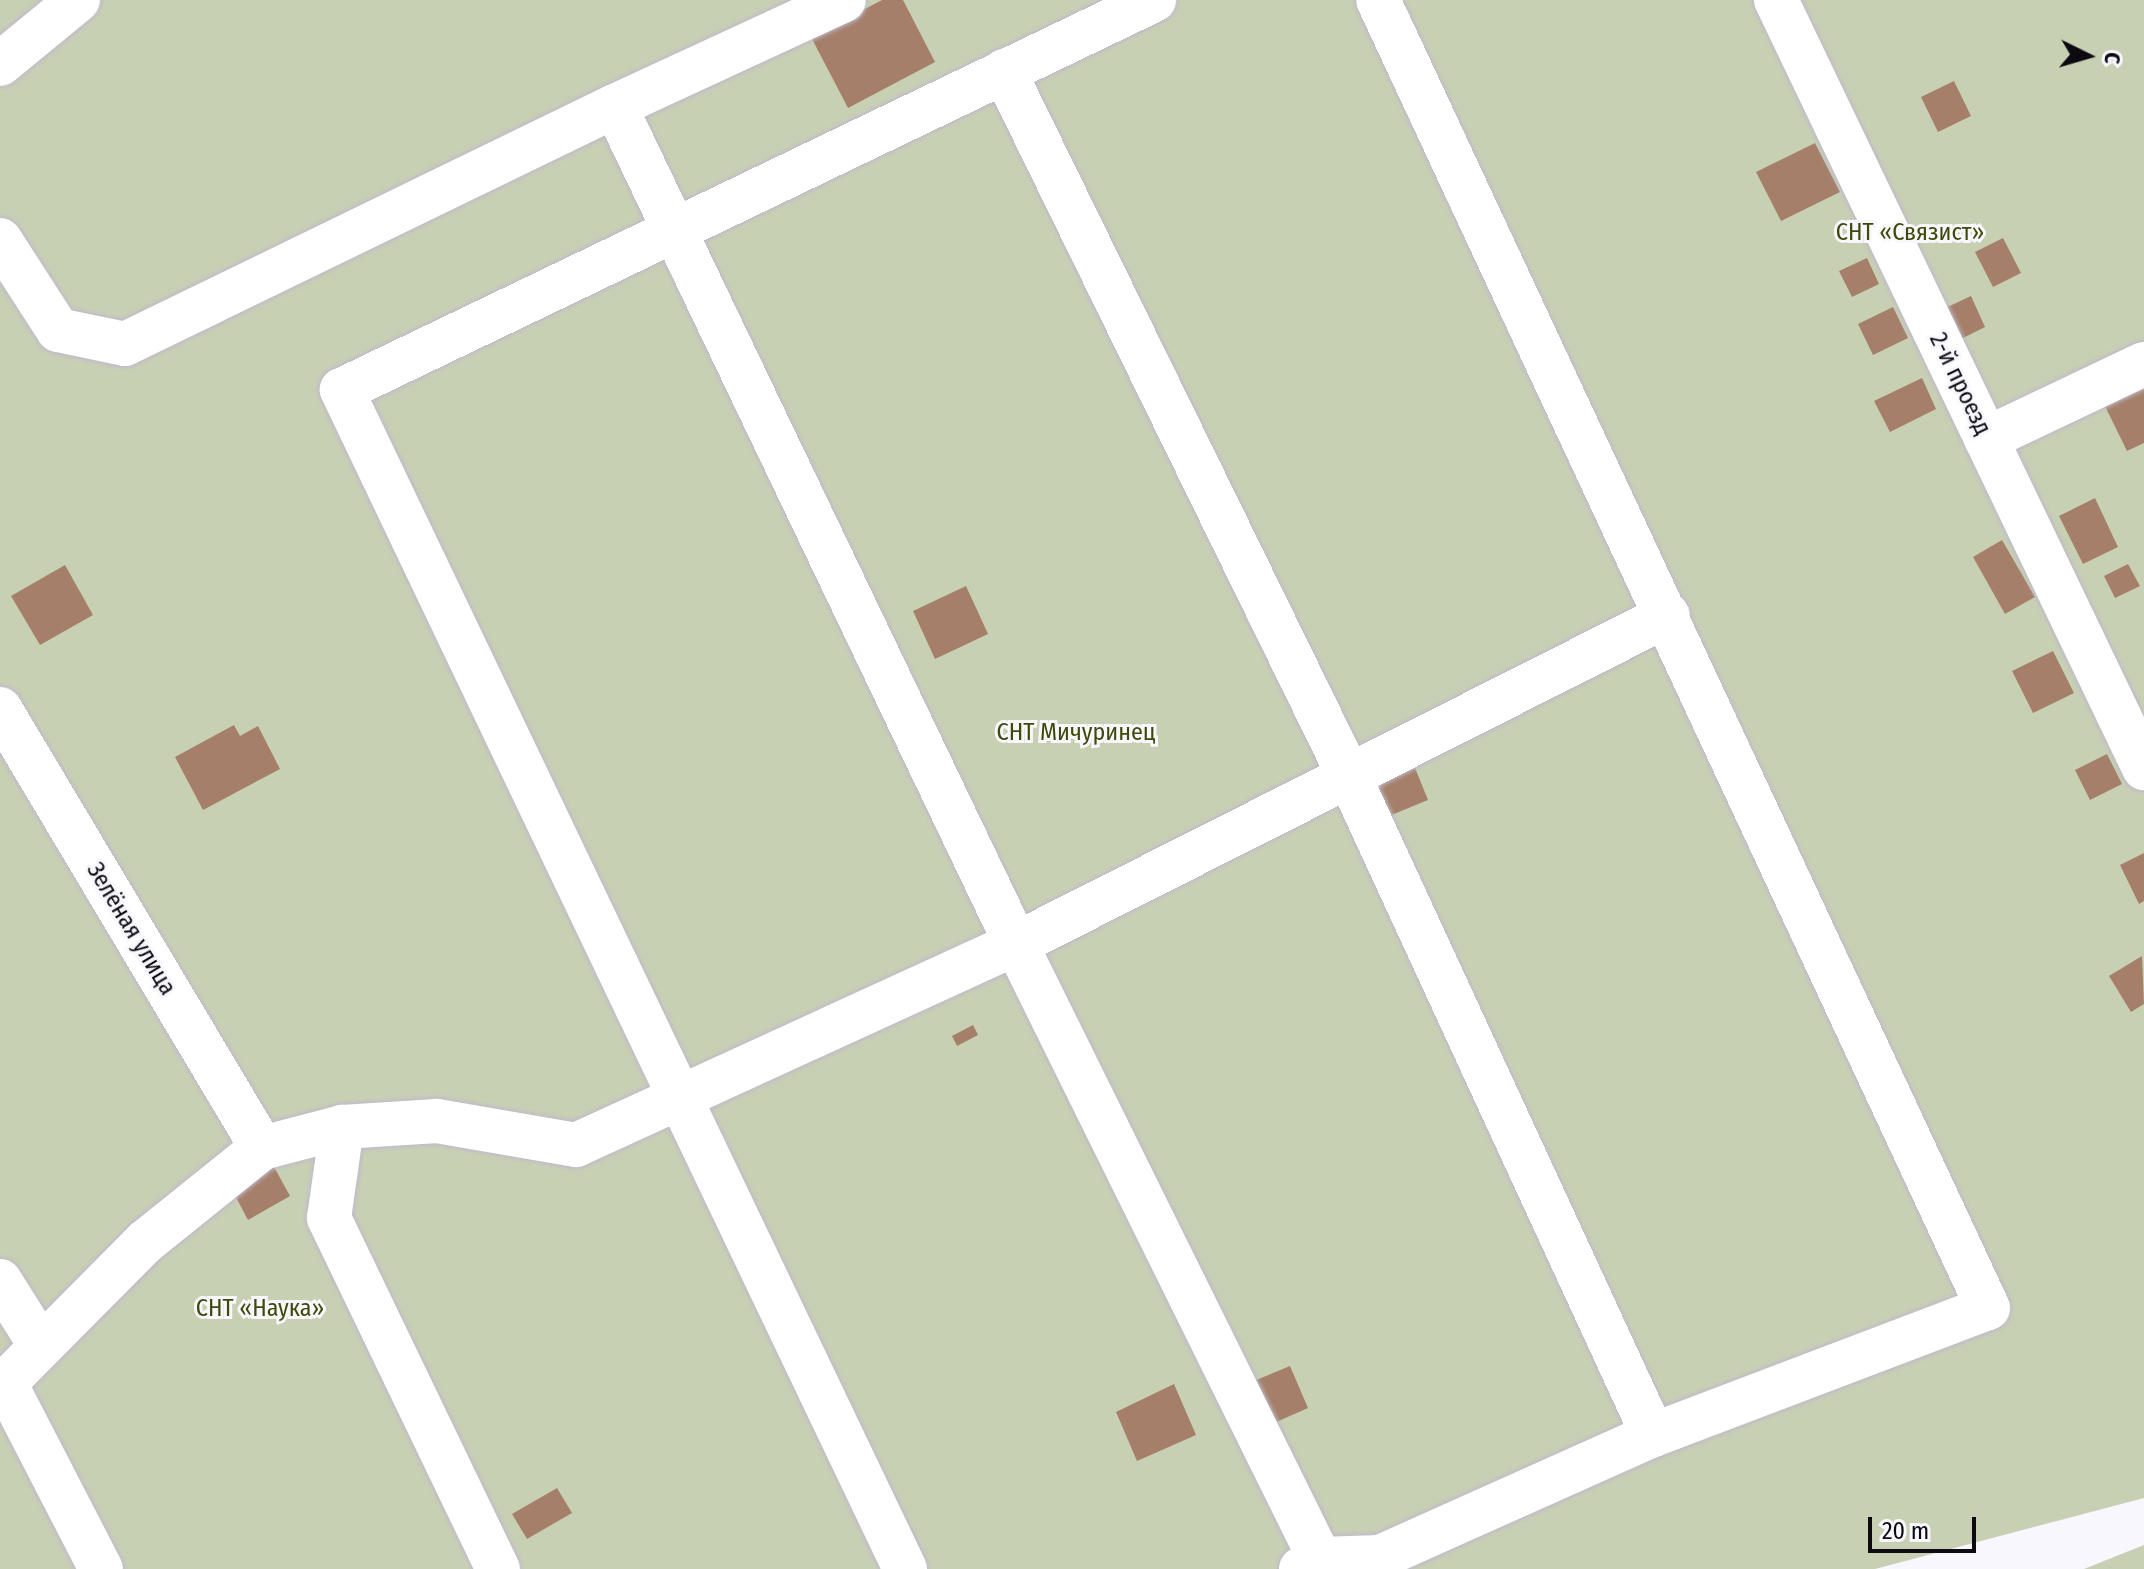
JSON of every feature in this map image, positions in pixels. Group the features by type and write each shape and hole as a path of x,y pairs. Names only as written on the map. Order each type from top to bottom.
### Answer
{"street":[{"path":"0,64 78,0"},
{"path":"0,240 58,330 125,344 615,106 844,0"},
{"path":"905,1569 342,390 1154,0"},
{"path":"615,106 1310,1564 1380,1557 1653,1435 1988,1308 1668,615 1378,0"},
{"name":"2-й проезд","path":"1776,0 2144,768"},
{"path":"1004,71 1349,776 1653,1435"},
{"path":"1986,439 2144,364"},
{"path":"101,1569 2,1385 145,1242 262,1148 342,1127 437,1121 576,1145 679,1095 1016,944 1668,615"},
{"name":"Зелёная улица","path":"0,709 262,1148"},
{"path":"342,1127 329,1218 498,1569"},
{"path":"0,1281 34,1335 37,1348"}],"green space":[{"name":"СНТ Мичуринец","path":"0,0 2144,0 2144,1498 1875,1569 0,1569"},
{"path":"2144,1545 2144,1569 2084,1569"}],"building":[{"path":"882,0 903,0 935,62 848,108 811,37"},
{"path":"1954,81 1971,116 1938,132 1921,97"},
{"path":"1815,143 1840,192 1781,221 1756,172"},
{"path":"2003,238 2021,273 1993,287 1975,252"},
{"path":"1867,258 1879,284 1852,297 1839,271"},
{"path":"1971,296 1985,327 1957,341 1941,310"},
{"path":"1893,307 1908,338 1873,355 1858,324"},
{"path":"1922,378 1936,409 1890,432 1874,401"},
{"path":"2144,383 2144,443 2127,451 2103,402"},
{"path":"2095,498 2118,547 2083,564 2059,516"},
{"path":"2002,540 2035,597 2005,614 1973,557"},
{"path":"2128,564 2140,586 2115,598 2104,576"},
{"path":"65,565 93,615 40,645 11,596"},
{"path":"966,586 988,634 935,659 913,611"},
{"path":"2053,651 2074,693 2033,713 2012,671"},
{"path":"234,725 240,736 258,726 280,769 203,810 175,757"},
{"path":"2107,754 2122,784 2090,800 2075,770"},
{"path":"1415,768 1428,800 1389,816 1376,784"},
{"path":"2144,853 2144,901 2139,904 2120,865"},
{"path":"2142,956 2144,1004 2131,1012 2109,976"},
{"path":"973,1025 978,1035 957,1046 952,1036"},
{"path":"273,1165 290,1196 248,1220 231,1188"},
{"path":"1290,1366 1308,1408 1274,1423 1254,1381"},
{"path":"1174,1384 1196,1435 1137,1461 1116,1412"},
{"path":"557,1488 572,1513 527,1539 512,1514"}],"park label":[{"name":"СНТ «Связист»","path":"1910,233"},
{"name":"СНТ «Наука»","path":"260,1309"}]}
